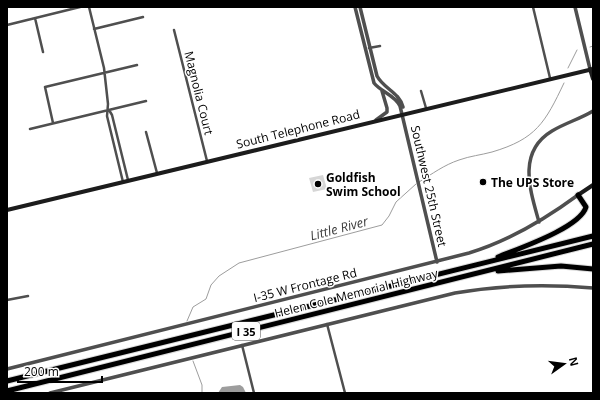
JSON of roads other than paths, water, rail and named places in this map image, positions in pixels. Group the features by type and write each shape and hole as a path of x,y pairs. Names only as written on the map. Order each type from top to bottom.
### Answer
{"highway":[{"path":"482,263 547,237 578,218 586,208 578,195"},
{"name":"Helen Cole Memorial Highway","path":"7,382 593,236"},
{"name":"Helen Cole Memorial Highway","path":"7,391 593,244"},
{"path":"485,271 549,267 593,268"}],"main road":[{"name":"South Telephone Road","path":"7,210 592,69"},
{"path":"592,69 593,79"},
{"name":"I-35 W Frontage Rd","path":"578,195 593,185"}],"street":[{"path":"7,25 80,7"},
{"path":"89,7 104,73 108,110 107,116 123,182"},
{"path":"355,7 373,79 385,99 387,112 376,120"},
{"path":"360,7 377,76 382,83 399,98 403,109 402,114"},
{"path":"533,7 550,78"},
{"path":"575,7 592,69"},
{"path":"94,29 144,17"},
{"path":"35,18 43,52"},
{"name":"Magnolia Court","path":"174,30 207,161"},
{"path":"365,49 380,46"},
{"path":"53,123 45,88 137,65"},
{"path":"380,89 398,102 402,114"},
{"path":"421,91 426,108"},
{"path":"30,129 146,101"},
{"path":"108,110 112,115 128,180"},
{"path":"539,222 528,176 528,163 531,154 536,145 548,133 593,111"},
{"name":"Southwest 25th Street","path":"402,114 437,262"},
{"path":"146,132 157,173"},
{"name":"I-35 W Frontage Rd","path":"7,369 437,262 491,246 539,222 578,195"},
{"path":"50,393 450,294 481,288 542,285 593,288"},
{"path":"7,300 28,296"},
{"path":"327,324 345,393"},
{"path":"242,345 254,393"}],"waterway":[{"name":"Little River","path":"568,68 577,50"},
{"name":"Little River","path":"419,182 454,162 467,157 492,152 507,147 529,135 537,128 551,109 564,83"},
{"name":"Little River","path":"187,321 193,307 206,299 211,285 219,276 239,263 382,225 389,216 396,202 416,184"},
{"name":"Little River","path":"193,361 202,385 202,393"}],"place":[{"name":"The UPS Store","path":"483,182"},
{"name":"Goldfish Swim School","path":"318,184"}]}
